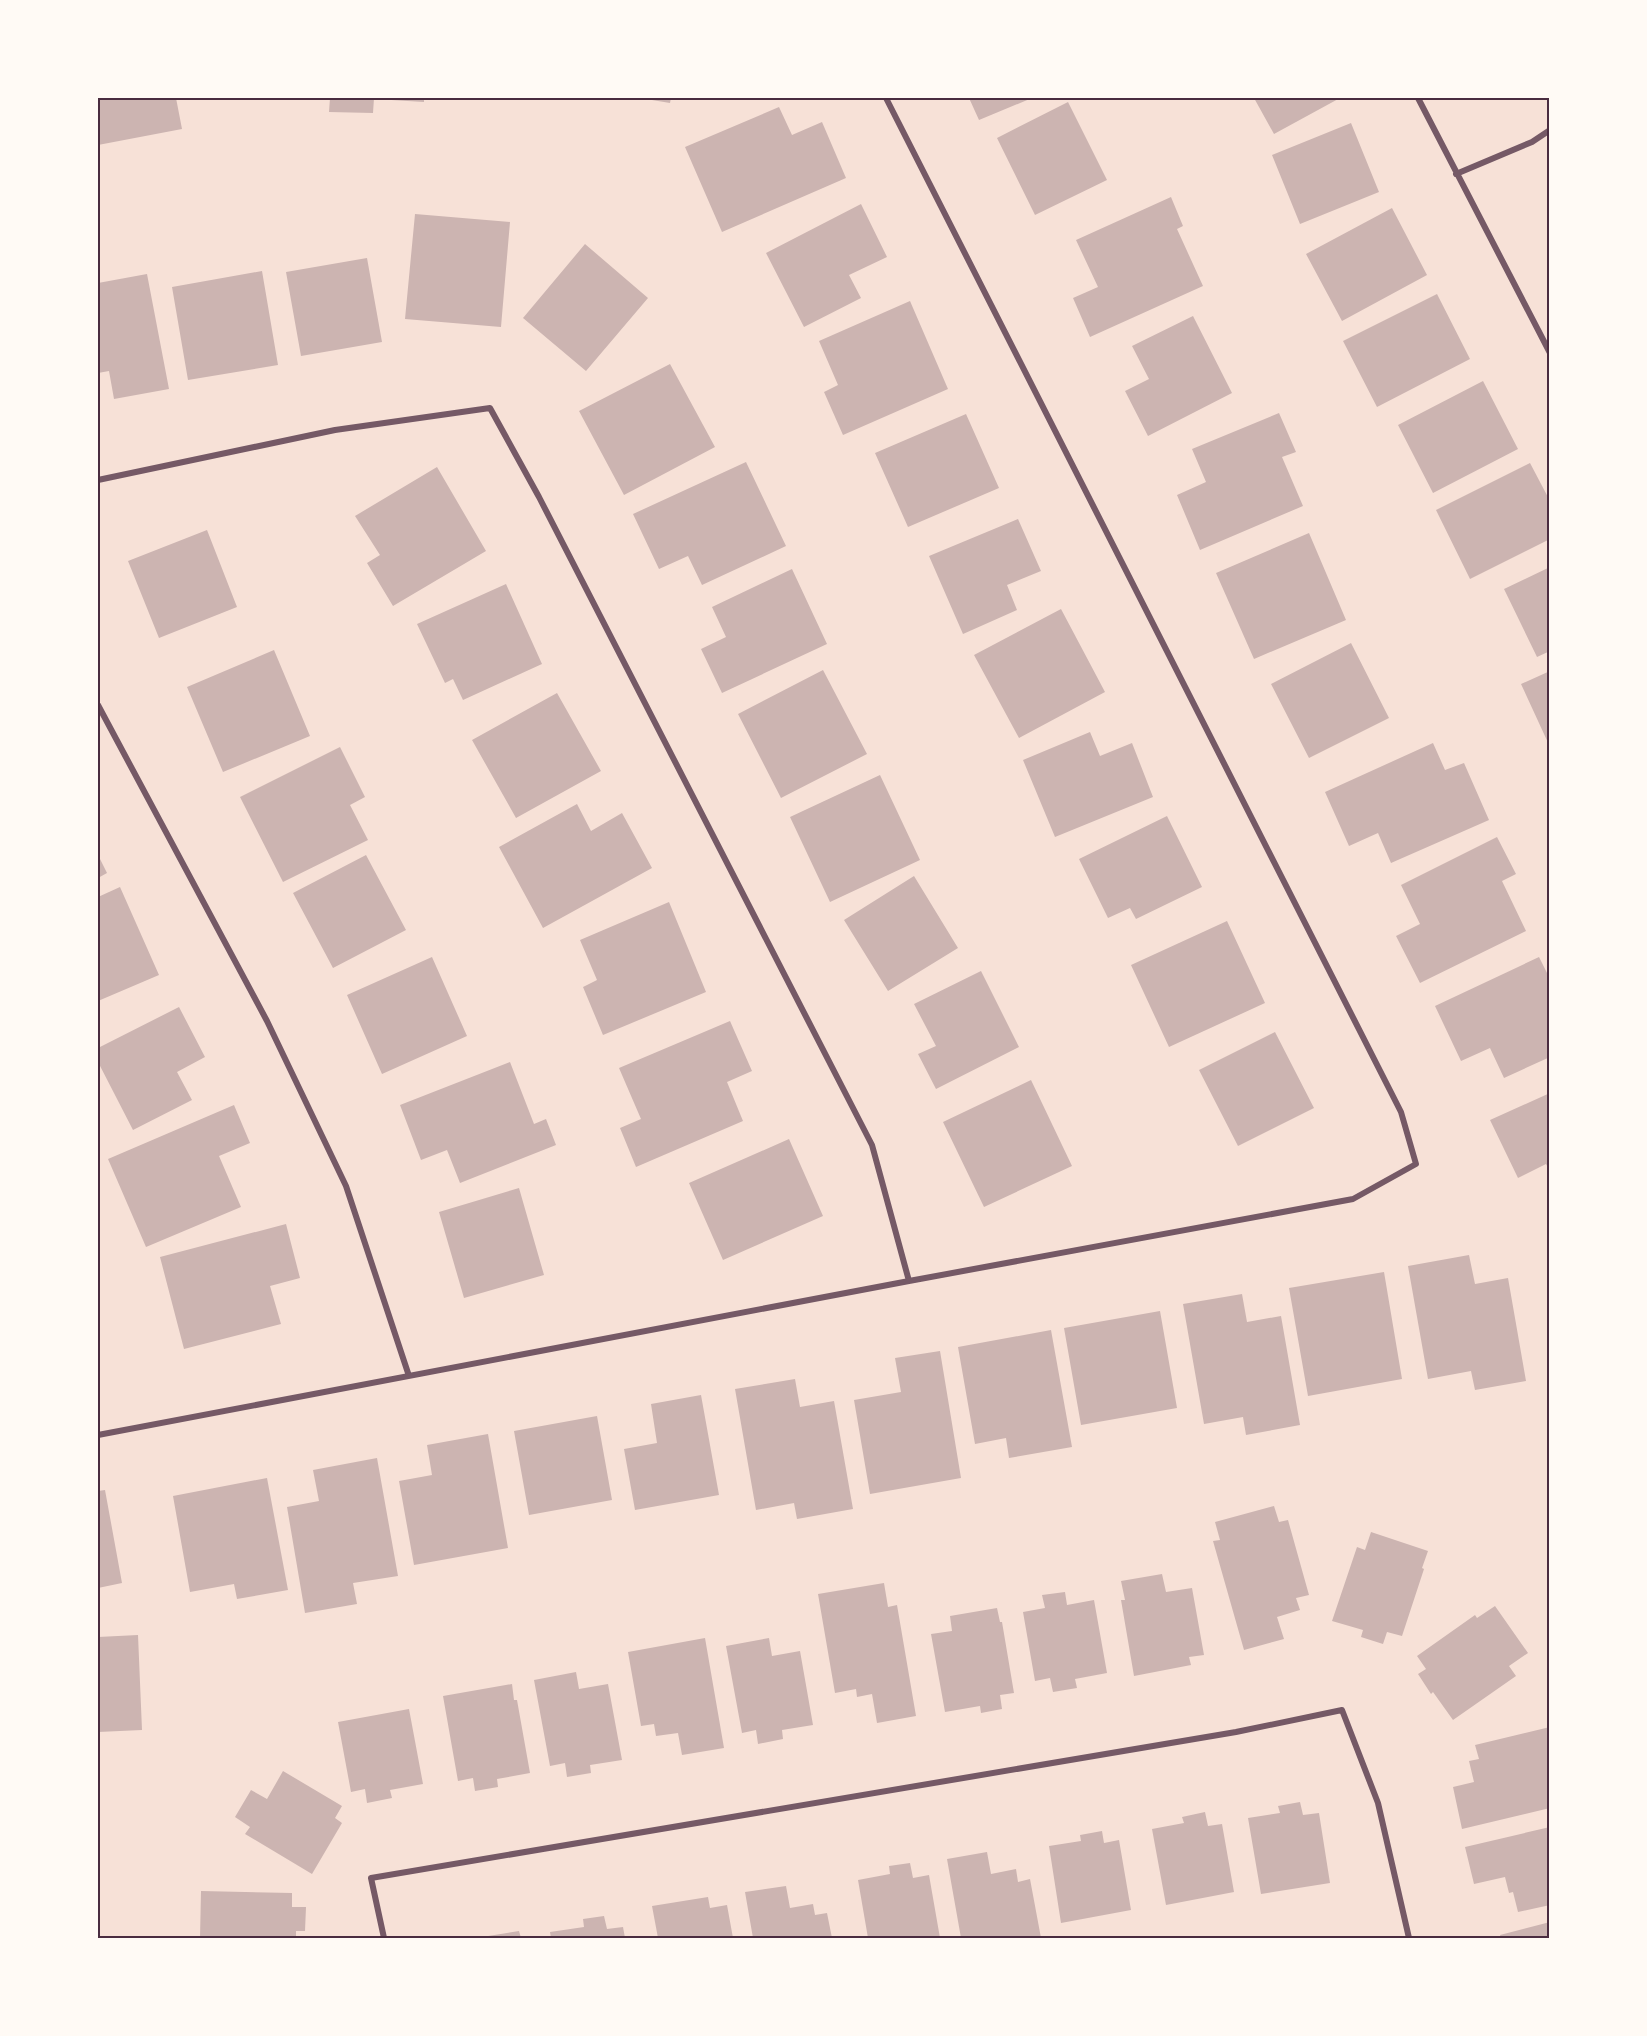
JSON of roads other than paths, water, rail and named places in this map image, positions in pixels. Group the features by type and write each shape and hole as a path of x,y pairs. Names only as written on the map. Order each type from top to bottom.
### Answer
{"street":[{"path":"98,1435 1353,1199 1416,1164 1401,1112 886,98"},
{"path":"1418,98 1550,352"},
{"path":"1456,174 1532,141 1550,130"},
{"path":"98,480 335,430 490,408 539,497 872,1145 909,1281"},
{"path":"98,705 267,1021 346,1186 409,1376"},
{"path":"384,1938 371,1878 1236,1732 1342,1710 1378,1803 1410,1938"}]}
